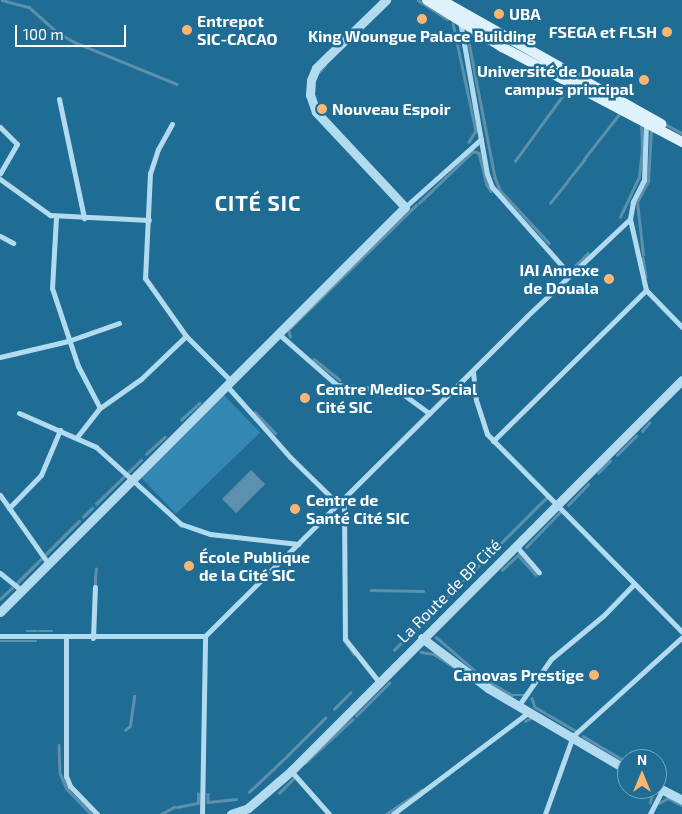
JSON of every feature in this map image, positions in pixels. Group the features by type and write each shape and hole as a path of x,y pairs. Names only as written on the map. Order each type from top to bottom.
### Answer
{"main road":[{"path":"427,0 460,21 682,142"},
{"path":"441,0 682,135"}],"street":[{"path":"386,0 316,68 311,80 310,95 316,112 405,207"},
{"path":"460,21 480,139 492,188 570,275"},
{"path":"59,99 84,218"},
{"path":"172,124 158,148 150,173 145,278 186,336 290,457 339,505"},
{"path":"646,124 644,180 633,202 630,219 646,290 682,327"},
{"path":"0,127 17,144 0,174"},
{"path":"0,612 280,335 405,207 480,139"},
{"path":"0,179 56,217 149,220"},
{"path":"56,217 51,282 68,341 84,381 100,408"},
{"path":"0,636 94,638 205,636 344,501 429,413 630,219"},
{"path":"0,236 13,243"},
{"path":"493,441 646,290"},
{"path":"0,357 68,341 119,322"},
{"path":"280,335 337,385 400,392 429,413"},
{"path":"77,437 100,408 141,379 186,336"},
{"path":"473,372 481,419 493,441 558,504 682,632"},
{"name":"La Route de BP Cité","path":"231,814 248,808 291,771 422,638 681,383"},
{"path":"19,413 77,437 107,455 181,524 210,534 298,544"},
{"path":"9,508 41,475 60,430"},
{"path":"0,495 48,563"},
{"path":"344,501 345,639 379,682"},
{"path":"516,546 539,572"},
{"path":"0,573 21,590"},
{"path":"519,706 551,659 603,616 634,584"},
{"path":"94,638 95,587"},
{"path":"202,814 205,636"},
{"path":"545,814 573,736 682,637"},
{"path":"66,638 66,776 70,786 97,814"},
{"path":"422,638 488,688 573,736 617,764"},
{"path":"393,814 529,712"},
{"path":"291,771 329,814"},
{"path":"667,793 682,800"},
{"path":"650,814 655,799"}],"shaded area":[{"path":"224,395 260,432 176,514 140,476"},
{"path":"251,470 265,484 236,513 222,499"}],"waterway":[{"path":"2,0 29,7 57,32 74,42 177,84"},
{"path":"418,0 447,19"},
{"path":"453,23 476,131 469,142"},
{"path":"488,44 467,32 495,177 500,190 549,243"},
{"path":"319,72 325,65"},
{"path":"515,161 569,87"},
{"path":"584,159 620,113"},
{"path":"663,123 682,133"},
{"path":"620,217 639,177 642,150 641,124"},
{"path":"643,255 637,202 648,181 651,130"},
{"path":"419,203 473,151 479,153 487,184"},
{"path":"568,180 584,160"},
{"path":"550,203 567,182"},
{"path":"487,185 491,191"},
{"path":"290,337 288,330 416,205"},
{"path":"575,266 588,253"},
{"path":"643,258 646,277"},
{"path":"314,359 340,380"},
{"path":"404,387 422,395"},
{"path":"181,420 199,403"},
{"path":"255,412 275,433"},
{"path":"642,431 649,423"},
{"path":"617,455 636,436"},
{"path":"146,454 165,437"},
{"path":"96,504 141,460"},
{"path":"598,473 610,461"},
{"path":"568,505 588,484"},
{"path":"530,514 547,497"},
{"path":"83,517 92,508"},
{"path":"526,547 561,511"},
{"path":"394,650 528,516"},
{"path":"45,555 79,521"},
{"path":"502,570 521,552"},
{"path":"519,556 536,575"},
{"path":"17,583 42,558"},
{"path":"95,577 96,569"},
{"path":"95,578 95,586"},
{"path":"0,599 12,588"},
{"path":"371,590 423,591"},
{"path":"27,631 37,631"},
{"path":"39,631 52,631"},
{"path":"436,637 486,680 512,695 524,695"},
{"path":"344,640 354,654"},
{"path":"0,641 36,641"},
{"path":"421,652 434,654 454,667"},
{"path":"356,716 389,683"},
{"path":"334,709 350,693"},
{"path":"125,730 130,726 134,696"},
{"path":"532,698 535,707 576,731"},
{"path":"525,721 533,717"},
{"path":"287,756 325,718"},
{"path":"343,728 353,719"},
{"path":"305,763 342,729"},
{"path":"583,736 617,756"},
{"path":"59,745 60,771"},
{"path":"249,792 285,758"},
{"path":"60,773 67,789 91,814"},
{"path":"279,793 294,778"},
{"path":"386,814 422,790"},
{"path":"177,807 198,803 198,794"},
{"path":"208,794 208,802 236,799"},
{"path":"659,803 668,798 682,805"},
{"path":"650,803 651,799"},
{"path":"161,814 174,807"}],"place":[{"name":"UBA","path":"499,14"},
{"name":"King Woungue Palace Building","path":"422,19"},
{"name":"Entrepot SIC-CACAO","path":"187,30"},
{"name":"FSEGA et FLSH","path":"667,32"},
{"name":"Université de Douala campus principal","path":"644,80"},
{"name":"Nouveau Espoir","path":"322,109"},
{"name":"IAI Annexe de Douala","path":"609,279"},
{"name":"Centre Medico-Social Cité SIC","path":"305,398"},
{"name":"Centre de Santé Cité SIC","path":"295,509"},
{"name":"École Publique de la Cité SIC","path":"189,566"},
{"name":"Canovas Prestige","path":"594,675"}],"district":[{"name":"CITÉ SIC","path":"258,203"}]}
